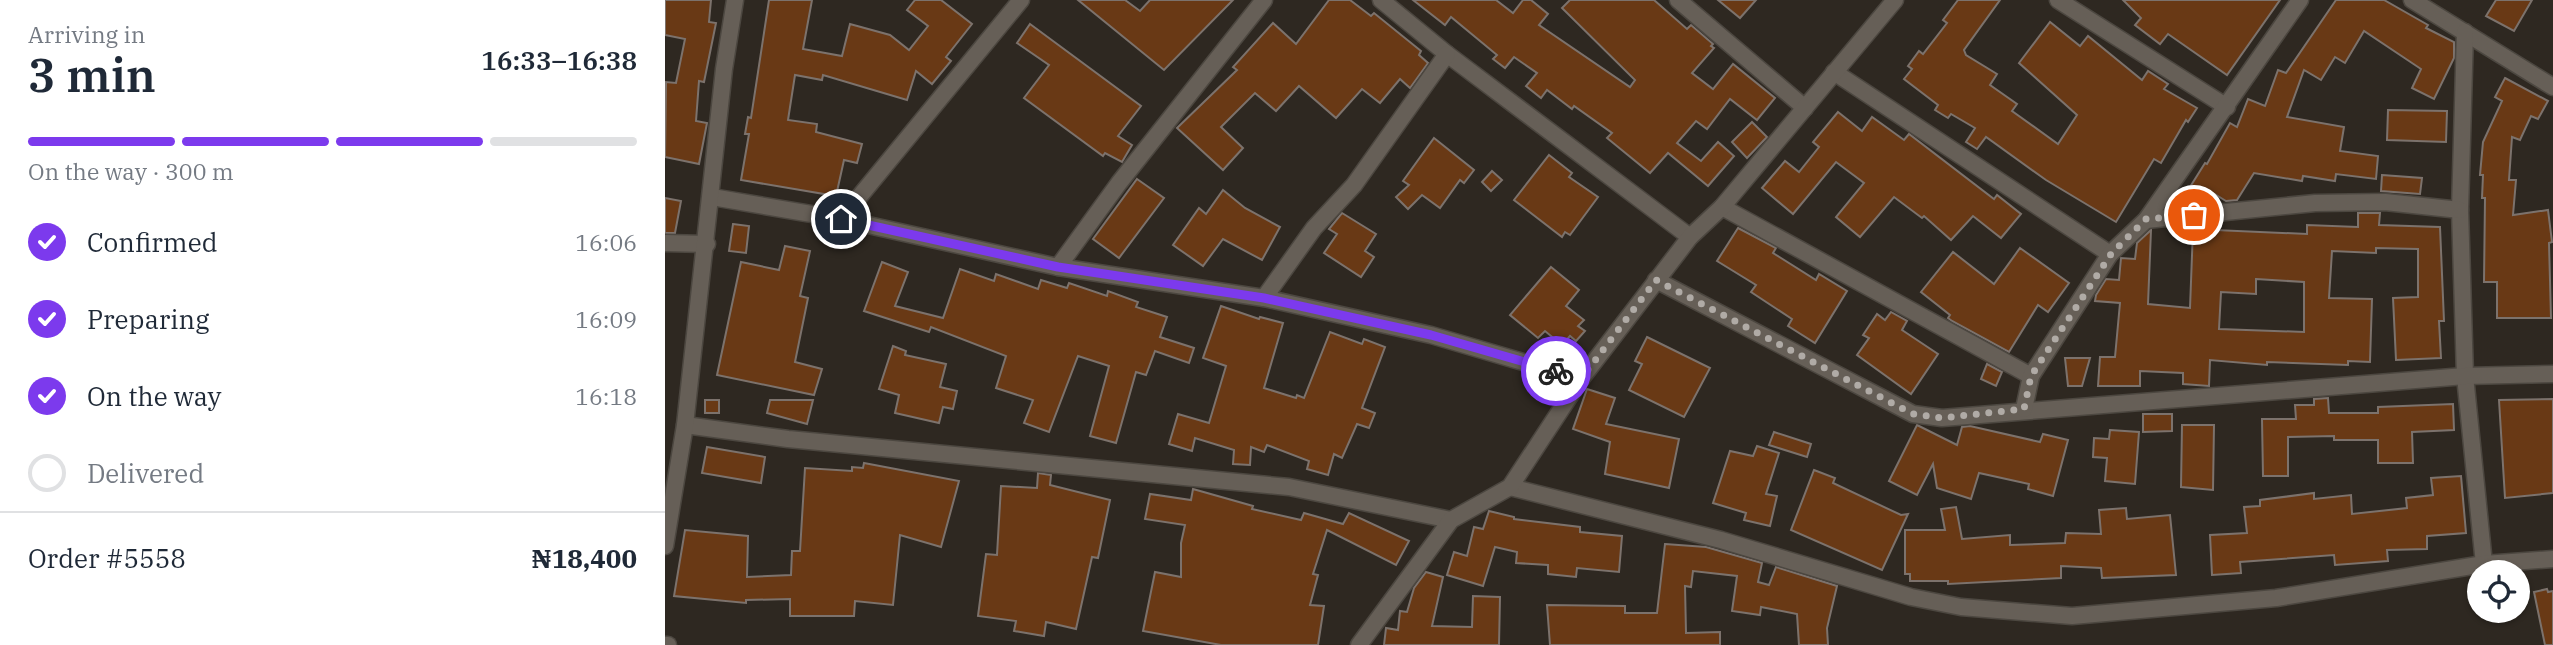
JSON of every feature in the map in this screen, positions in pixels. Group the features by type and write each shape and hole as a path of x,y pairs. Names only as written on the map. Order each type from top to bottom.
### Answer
{"street":[{"path":"665,546 685,425 724,69 735,0"},
{"path":"841,219 1021,0"},
{"path":"1058,267 1119,183 1263,0"},
{"path":"1381,0 1447,54 1690,236"},
{"path":"1678,0 1805,108"},
{"path":"1359,645 1451,520 1510,487 1581,379 1690,236 1722,207 1895,0"},
{"path":"2058,0 2227,107"},
{"path":"2024,409 2031,376 2111,254 2146,219 2300,0"},
{"path":"2412,0 2553,87"},
{"path":"2465,32 2460,210 2465,376 2484,560"},
{"path":"1264,298 1314,228 1354,184 1447,54"},
{"path":"1834,72 2111,254"},
{"path":"712,197 841,219 1058,267 1264,298 1431,335 1581,379"},
{"path":"2146,219 2315,203 2385,202 2460,210"},
{"path":"1722,207 2031,376"},
{"path":"665,243 707,243"},
{"path":"1656,280 1913,414 1942,418 2024,409 2465,376 2553,374"},
{"path":"685,425 788,439 1289,487 1451,520"},
{"path":"1510,487 1721,540 1911,597 1961,607 2072,616 2276,598 2467,567"},
{"path":"2530,561 2553,559"}],"building":[{"path":"665,0 711,0 709,22 716,23 704,82 699,81 696,121 707,123 699,164 665,157 666,82 676,83 685,39 665,35"},
{"path":"769,0 812,0 803,49 842,56 850,24 890,35 909,50 928,26 907,10 915,0 941,0 972,24 946,57 951,61 932,84 916,71 907,100 823,75 822,80 795,75 788,120 817,124 816,132 862,144 857,163 844,160 836,196 741,180 749,134 745,134 748,117 751,118"},
{"path":"1078,0 1125,0 1140,11 1150,0 1233,0 1164,70"},
{"path":"1329,0 1350,0 1371,16 1374,13 1421,51 1419,55 1428,63 1410,88 1400,79 1380,103 1362,89 1336,118 1299,86 1276,111 1255,93 1221,127 1243,148 1223,170 1177,128 1237,70 1233,67 1273,23 1296,44"},
{"path":"1413,0 1496,0 1513,13 1523,0 1531,0 1548,14 1539,25 1630,87 1635,80 1562,8 1570,0 1654,0 1687,29 1691,25 1713,44 1711,46 1714,48 1692,73 1713,89 1733,64 1775,98 1757,120 1730,99 1707,129 1696,121 1677,143 1701,161 1718,142 1734,156 1708,186 1668,153 1650,173 1607,138 1612,133 1574,106 1572,109 1547,90 1541,98 1526,86 1537,73 1514,57 1505,68 1493,59 1497,55 1451,17 1445,25"},
{"path":"1718,0 1756,0 1740,18"},
{"path":"1958,0 2000,0 1964,50 1966,55 1997,74 1990,85 2017,104 2012,111 2058,144 2077,115 2019,63 2050,22 2080,46 2088,36 2142,80 2148,71 2168,84 2164,89 2197,108 2188,122 2186,120 2161,163 2154,159 2116,222 2046,180 1986,137 1977,149 1966,142 1975,128 1951,114 1948,118 1935,110 1938,105 1904,79 1912,69 1908,66 1919,51 1923,54 1947,23 1943,20"},
{"path":"2123,0 2280,0 2227,75 2168,34 2160,44 2135,25 2141,18"},
{"path":"2336,0 2384,0 2428,25 2426,28 2454,42 2454,58 2434,99 2412,88 2421,69 2364,31 2345,63 2335,57 2321,80 2304,70 2287,117 2344,127 2340,151 2378,156 2376,179 2336,174 2335,181 2303,176 2302,181 2254,173 2237,200 2226,201 2213,193 2206,203 2199,204 2185,195 2205,163 2207,164 2230,123 2237,127 2248,99 2265,106 2278,70 2286,73"},
{"path":"2496,0 2532,0 2514,31 2486,16"},
{"path":"1030,24 1141,106 1118,136 1132,145 1122,162 1105,153 1103,156 1024,98 1049,65 1017,43"},
{"path":"2505,78 2548,101 2538,119 2531,116 2520,140 2512,137 2509,180 2516,180 2513,215 2548,210 2552,242 2549,243 2551,318 2497,318 2497,282 2484,282 2485,198 2482,198 2483,175 2480,175 2483,142 2502,101 2495,97"},
{"path":"2388,110 2447,111 2446,142 2387,140"},
{"path":"1838,112 1862,131 1872,117 1904,140 1909,134 1994,199 1997,195 2021,214 2001,238 1973,216 1951,240 1924,216 1922,218 1894,197 1860,237 1836,217 1864,183 1836,162 1793,214 1762,188 1785,161 1799,172 1819,147 1813,142"},
{"path":"1752,122 1767,137 1747,158 1732,142"},
{"path":"1434,138 1474,170 1464,183 1460,180 1440,208 1422,195 1408,209 1396,197 1409,185 1403,181"},
{"path":"1549,155 1572,173 1569,177 1598,197 1570,235 1565,232 1562,237 1514,200"},
{"path":"1492,171 1502,180 1491,191 1482,182"},
{"path":"2382,175 2422,178 2420,194 2381,191"},
{"path":"1137,179 1164,198 1119,258 1093,239"},
{"path":"1223,190 1245,208 1280,227 1262,260 1223,239 1203,266 1173,245 1199,208 1206,214"},
{"path":"665,198 681,201 675,233 665,233"},
{"path":"1342,213 1376,234 1365,251 1374,257 1361,277 1324,253 1337,234 1329,229"},
{"path":"2358,213 2380,213 2379,225 2440,227 2444,321 2439,321 2441,358 2396,360 2393,298 2418,297 2418,249 2376,248 2376,253 2332,251 2329,298 2372,299 2370,362 2348,361 2348,365 2267,362 2267,365 2210,360 2209,386 2183,384 2183,373 2140,371 2140,386 2098,386 2100,357 2115,357 2120,303 2095,301 2096,295 2106,279 2119,280 2121,258 2135,259 2137,243 2151,230 2148,304 2190,308 2193,229 2307,234 2307,225 2358,227","holes":["2256,279 2304,282 2304,332 2219,329 2221,292 2256,294"]},
{"path":"733,224 749,226 746,253 729,251"},
{"path":"1738,228 1776,248 1773,253 1816,280 1819,274 1847,291 1815,343 1788,326 1792,319 1751,292 1756,285 1717,261"},
{"path":"785,246 810,251 800,296 808,298 795,362 822,369 814,395 717,375 741,262 779,270"},
{"path":"2020,248 2069,283 2048,312 2038,305 2009,352 1952,321 1948,318 1950,315 1921,292 1953,252 1994,284"},
{"path":"882,262 908,272 895,306 943,318 960,269 994,281 996,274 1038,289 1041,280 1067,288 1069,283 1107,296 1108,291 1138,302 1136,307 1167,317 1160,337 1194,348 1189,363 1155,351 1146,375 1136,372 1116,443 1090,436 1109,366 1078,356 1049,432 1024,423 1033,400 996,388 1006,356 931,327 929,332 864,311"},
{"path":"1551,267 1579,290 1566,306 1584,320 1578,326 1585,331 1576,341 1570,336 1562,345 1545,331 1538,338 1510,315"},
{"path":"1221,306 1259,319 1260,317 1283,323 1264,388 1296,398 1297,395 1304,398 1330,332 1362,344 1364,339 1385,347 1362,408 1375,413 1369,428 1357,424 1342,458 1334,454 1328,475 1307,469 1309,461 1267,445 1264,452 1251,447 1250,465 1233,464 1234,450 1195,438 1192,451 1169,444 1178,414 1209,423 1226,366 1203,358"},
{"path":"1891,312 1907,321 1902,330 1938,354 1911,394 1857,355 1869,338 1863,335 1877,314 1885,320"},
{"path":"1647,337 1710,368 1684,417 1629,390 1642,364 1635,361"},
{"path":"893,346 906,351 905,355 946,364 940,387 957,391 953,409 943,407 939,423 895,413 899,395 879,389"},
{"path":"2065,358 2090,358 2082,386 2068,386"},
{"path":"1987,364 2002,372 1996,386 1981,379"},
{"path":"1587,389 1615,398 1606,424 1679,439 1669,488 1605,474 1610,442 1573,429"},
{"path":"2328,398 2329,413 2378,413 2378,407 2453,404 2454,430 2412,432 2413,463 2378,463 2378,440 2334,440 2334,436 2288,437 2288,476 2263,476 2262,419 2296,419 2295,405 2314,405 2314,399"},
{"path":"2553,399 2553,493 2505,498 2499,400"},
{"path":"705,400 719,400 719,413 705,413"},
{"path":"770,400 813,400 807,424 767,413"},
{"path":"2143,414 2172,414 2172,431 2143,432"},
{"path":"1917,425 1957,445 1962,427 1970,426 2040,442 2043,434 2068,440 2053,496 2028,489 2029,484 1979,473 1971,499 1937,488 1933,464 1917,495 1889,481"},
{"path":"2182,425 2214,425 2213,490 2181,487"},
{"path":"2110,430 2139,432 2135,484 2105,481 2107,458 2093,457 2094,438 2109,439"},
{"path":"1774,432 1811,444 1807,457 1769,445"},
{"path":"1757,446 1779,453 1766,494 1777,496 1770,526 1744,520 1746,513 1713,503 1730,451 1753,456"},
{"path":"707,447 765,457 761,483 702,473"},
{"path":"864,463 959,481 941,547 900,535 893,605 855,601 854,616 790,616 790,599 746,600 746,603 674,596 685,530 748,536 747,577 791,575 792,551 800,551 805,468 852,471 852,467 863,468"},
{"path":"1814,470 1835,478 1833,483 1901,515 1908,514 1882,570 1791,530"},
{"path":"1038,473 1051,475 1050,485 1110,500 1098,558 1092,557 1076,629 1046,622 1044,636 1014,631 1016,621 978,616 986,554 997,555 1001,486 1037,488"},
{"path":"2461,476 2466,533 2427,536 2427,549 2387,550 2388,561 2335,565 2334,555 2240,562 2241,573 2212,575 2210,535 2247,533 2244,507 2260,506 2260,500 2314,493 2314,499 2351,495 2352,514 2407,508 2406,498 2433,495 2431,478"},
{"path":"1193,489 1253,506 1252,509 1301,520 1304,513 1343,524 1349,513 1409,541 1396,565 1327,530 1313,574 1318,575 1310,605 1324,606 1318,645 1221,645 1143,631 1155,572 1181,577 1181,543 1185,525 1145,519 1150,494 1191,500"},
{"path":"1956,507 1962,539 2010,535 2010,545 2065,543 2066,533 2101,534 2099,510 2126,508 2127,519 2170,515 2176,575 2102,578 2101,568 2061,566 2061,578 1948,584 1948,581 1910,581 1910,574 1905,574 1905,530 1945,530 1941,509"},
{"path":"1489,511 1514,519 1580,527 1580,532 1622,536 1619,572 1577,568 1576,577 1548,574 1548,565 1516,563 1517,552 1495,547 1483,586 1447,575 1454,552 1467,556 1474,527 1483,529"},
{"path":"1665,544 1706,547 1762,563 1758,582 1769,585 1776,567 1837,586 1827,628 1828,645 1799,645 1797,614 1761,607 1760,615 1732,611 1737,576 1693,571 1691,587 1685,586 1686,633 1720,632 1720,645 1550,645 1547,605 1625,606 1625,613 1657,613"},
{"path":"1426,572 1443,577 1432,626 1472,627 1473,596 1500,597 1499,645 1384,645 1386,628 1398,630 1400,611 1407,612 1414,588"},
{"path":"2547,589 2548,592 2553,591 2553,645 2545,645 2534,592"}],"way so far":[{"path":"1556,371 1581,379 1656,280 1913,414 1942,418 2024,409 2031,376 2111,254 2146,219 2194,215"}],"route":[{"path":"841,219 1058,267 1264,298 1431,335 1556,371"}]}
